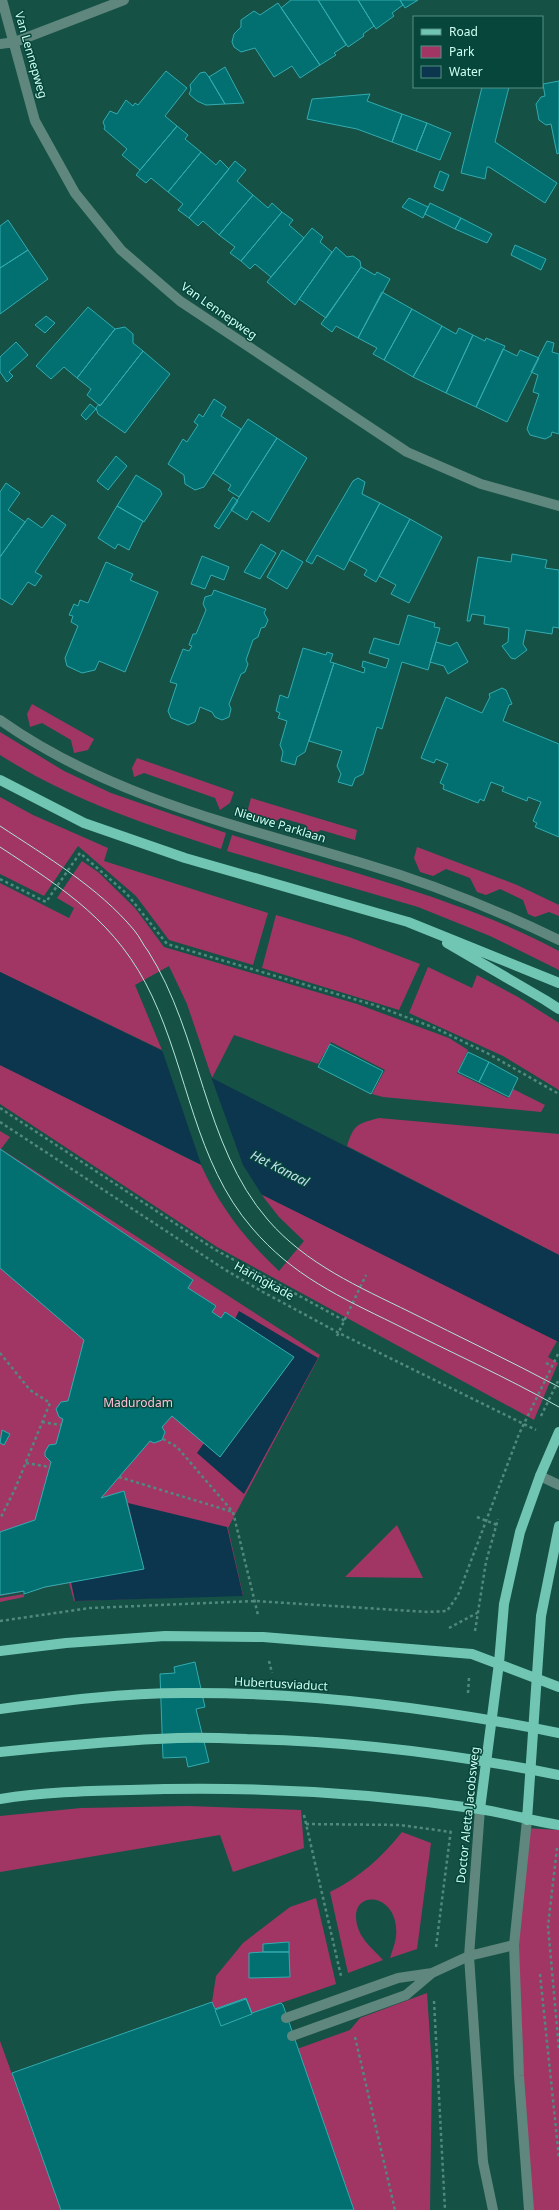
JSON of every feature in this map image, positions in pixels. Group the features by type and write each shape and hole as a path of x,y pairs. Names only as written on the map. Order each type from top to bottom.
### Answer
{"main road":[{"path":"0,780 84,823 185,858 408,922 559,983"},
{"path":"408,922 469,955 559,1010"},
{"name":"Doctor Aletta Jacobsweg","path":"480,1809 499,1662 504,1604 520,1532 540,1476 559,1432"},
{"path":"527,1820 541,1616 559,1526"},
{"path":"0,1651 66,1643 165,1636 263,1636 472,1654 499,1662 559,1687"},
{"name":"Hubertusviaduct","path":"0,1709 76,1699 183,1693 301,1696 396,1705 483,1718 559,1732"},
{"path":"0,1752 80,1744 179,1737 294,1740 395,1748 480,1759 559,1776"},
{"path":"0,1799 81,1791 183,1788 299,1791 388,1798 480,1809 527,1820 559,1825"}],"street":[{"name":"Van Lennepweg","path":"2,0 15,42 35,121 75,193 121,250 180,301 407,452 481,484 559,506"},
{"path":"0,44 15,42 124,0"},
{"name":"Nieuwe Parklaan","path":"0,720 35,743 86,770 126,788 267,836 363,863 457,894 559,940"},
{"path":"540,1476 559,1485"},
{"name":"Doctor Aletta Jacobsweg","path":"480,1809 476,1836 469,1956 476,2081 483,2162 493,2210"},
{"path":"527,1820 514,1944 519,2076 529,2210"},
{"path":"286,2018 398,1978 432,1973 469,1956 514,1944"},
{"path":"292,2036 406,1996 432,1973"}],"path":[{"path":"0,879 46,902 80,853 127,894 167,944 374,1005 435,1028 487,1053 559,1094"},
{"path":"0,1108 214,1249 345,1321"},
{"name":"Haringkade","path":"0,1122 224,1269 339,1333 524,1424 535,1429 559,1379"},
{"path":"337,1336 366,1275"},
{"path":"0,1621 90,1608 255,1600 428,1612 447,1610 458,1595 486,1519 524,1424 559,1352"},
{"path":"0,1353 30,1390 50,1403 26,1463 0,1519"},
{"path":"546,1363 552,1366"},
{"path":"42,1422 61,1425"},
{"path":"163,1439 177,1447 234,1512 272,1675"},
{"path":"26,1463 50,1467"},
{"path":"120,1477 234,1512"},
{"path":"477,1517 486,1519 496,1524"},
{"path":"299,1791 346,1997"},
{"path":"306,1824 400,1825 476,1836"},
{"name":"Doctor Aletta Jacobsweg","path":"445,2210 432,1973 451,1826"},
{"path":"524,1843 556,1848"},
{"path":"556,1848 559,1855"},
{"path":"556,1848 548,1926 559,2050"},
{"path":"539,1968 559,2158"},
{"path":"350,2015 395,2210"}],"green space":[{"path":"32,704 94,739 88,750 74,753 71,740 42,723 30,727 27,714"},
{"path":"0,732 64,771 111,793 226,833 221,849 135,820 53,785 26,771 0,755"},
{"path":"137,758 234,792 230,803 220,810 215,798 144,773 134,777 132,768"},
{"path":"0,797 33,815 108,848 104,861 268,913 253,965 169,940 136,896 78,846 44,896 0,874"},
{"path":"251,798 357,830 355,840 321,830 309,837 306,825 281,818 269,825 253,820 248,809"},
{"path":"232,835 398,886 480,915 559,951 559,970 490,936 418,907 227,851"},
{"path":"417,847 517,885 559,905 559,916 549,912 535,917 528,914 523,900 500,889 486,895 477,892 470,878 446,869 433,876 420,872 414,858"},
{"path":"82,861 98,872 135,908 164,947 357,1004 449,1038 468,1050 457,1073 508,1098 513,1089 545,1105 541,1112 383,1097 372,1094 385,1070 331,1042 318,1064 234,1035 212,1078 187,1004 169,966 135,985 162,1050 0,972 0,883 69,918 74,908 57,898"},
{"path":"276,915 349,937 420,964 399,1010 262,968"},
{"path":"428,967 472,988 477,975 518,997 559,1023 559,1090 503,1056 409,1013"},
{"path":"0,1065 201,1165 216,1195 234,1222 255,1247 279,1271 304,1241 279,1217 261,1194 557,1341 548,1357 558,1363 534,1420 217,1247 0,1104"},
{"path":"379,1118 559,1134 559,1255 347,1146 354,1129 357,1126"},
{"name":"Madurodam","path":"0,1131 10,1137 1,1149 320,1355 228,1528 243,1595 74,1601 69,1583 0,1596"},
{"path":"397,1525 423,1578 345,1577"},
{"path":"24,1594 24,1597 0,1602 0,1598"},
{"path":"188,1806 301,1810 304,1848 233,1872 220,1835 0,1872 0,1816 81,1808"},
{"path":"525,1828 559,1830 559,2210 530,2210 514,1945"},
{"path":"402,1832 431,1843 417,1949 390,1958 396,1937 395,1921 389,1909 381,1902 372,1900 363,1902 357,1908 356,1920 361,1935 383,1960 348,1973 330,1892 351,1880 369,1866"},
{"path":"316,1898 336,1984 252,2013 246,1998 215,2009 212,2002 216,1976 243,1943 290,1907"},
{"path":"427,1993 432,2068 430,2210 354,2210 297,2049 350,2030 360,2018"},
{"path":"0,2041 61,2210 0,2210"}],"water":[{"name":"Het Kanaal","path":"0,972 210,1074 212,1078 559,1255 559,1342 0,1065"},
{"path":"239,1311 318,1358 244,1494 197,1453 204,1443 220,1457 294,1357 235,1319"},
{"path":"128,1503 227,1527 243,1596 75,1601 71,1582 144,1569"}],"pier":[{"path":"161,1047 209,1071 243,1165 264,1198 202,1167"}],"building":[{"path":"291,0 318,0 346,45 334,53 336,55 320,65 281,8"},
{"path":"318,0 358,0 374,26 363,34 364,36 348,47"},
{"path":"358,0 400,0 403,5 392,13 394,16 376,29"},
{"path":"400,0 418,0 405,8"},
{"path":"278,3 320,65 300,78 292,66 274,77 255,48 241,52 234,47 232,42 234,34 241,27 241,20 254,11 260,15"},
{"path":"225,67 244,103 225,104 209,77"},
{"path":"166,71 187,88 165,116 177,126 140,170 122,155 127,149 104,129 105,127 103,122 110,111 117,114 126,100 133,106 135,103 138,105"},
{"path":"205,72 225,104 206,105 197,101 189,94 191,90 190,85 200,73"},
{"path":"559,81 559,153 557,154 551,124 546,125 539,120 536,104 541,97 545,96 543,84"},
{"path":"482,88 509,88 495,142 557,183 545,203 489,167 487,167 485,179 461,173"},
{"path":"370,94 367,101 402,114 392,142 357,129 307,119 312,99"},
{"path":"402,114 427,123 416,151 392,142"},
{"path":"427,123 451,133 440,160 416,151"},
{"path":"177,126 188,135 185,139 201,152 168,192 151,178 146,183 136,175"},
{"path":"201,152 216,165 220,160 229,169 189,218 178,210 183,204 168,192"},
{"path":"235,161 246,170 237,181 253,195 219,235 203,221 198,226 189,218"},
{"path":"440,171 449,175 443,191 434,187"},
{"path":"253,195 268,208 272,203 282,212 241,261 230,253 235,247 219,235"},
{"path":"409,198 428,207 423,218 402,207"},
{"path":"430,203 461,218 455,229 425,214"},
{"path":"282,212 293,220 289,225 304,238 271,277 255,264 250,269 241,261"},
{"path":"461,218 492,234 487,243 455,229"},
{"path":"8,220 28,250 0,268 0,226"},
{"path":"312,228 323,237 320,242 332,252 295,305 267,282"},
{"path":"515,245 546,259 541,270 511,255"},
{"path":"336,247 347,257 353,256 360,261 361,267 326,318 299,299"},
{"path":"28,250 48,279 0,314 0,268"},
{"path":"361,267 375,275 377,272 390,279 358,338 336,326 332,332 321,324"},
{"path":"382,292 412,309 384,360 373,354 377,348 358,338"},
{"path":"88,307 115,329 77,378 64,367 51,379 36,366"},
{"path":"412,309 442,326 413,377 384,360"},
{"path":"46,316 55,323 45,333 35,325"},
{"path":"442,326 456,334 459,328 473,335 446,393 413,377"},
{"path":"125,327 133,334 133,343 143,351 100,406 87,395 91,389 77,378 115,329"},
{"path":"473,335 485,341 486,338 505,346 476,407 446,393"},
{"path":"547,341 554,343 552,352 559,354 559,434 552,432 551,436 545,439 530,435 527,429 539,394 533,392 538,375 531,372"},
{"path":"16,342 28,355 9,372 13,376 7,382 0,372 0,357"},
{"path":"503,349 517,356 520,350 539,358 507,422 476,407"},
{"path":"143,351 170,374 125,433 98,414 96,408 99,404 100,406"},
{"path":"214,399 226,407 221,416 241,429 204,487 195,490 185,484 184,475 168,464 183,439 187,442 198,425 194,422 199,414 203,417"},
{"path":"90,404 96,409 86,420 81,415"},
{"path":"248,419 277,438 239,497 228,490 231,485 213,473"},
{"path":"277,438 307,458 269,522 252,511 247,520 231,510"},
{"path":"116,456 127,466 108,490 97,481"},
{"path":"136,475 160,490 162,494 144,522 117,506"},
{"path":"358,478 365,482 362,494 380,503 344,570 317,555 312,564 306,561 353,481"},
{"path":"6,483 20,493 8,510 25,522 0,557 0,492"},
{"path":"233,497 238,501 219,529 214,526"},
{"path":"380,503 410,519 376,582 364,575 367,570 349,560"},
{"path":"117,506 143,521 129,550 118,544 115,549 98,538"},
{"path":"52,515 66,525 35,572 42,576 35,586 28,582 12,605 0,598 0,557 28,518 42,528"},
{"path":"410,519 442,537 409,603 391,594 396,585 379,576"},
{"path":"261,544 276,553 260,579 244,572"},
{"path":"282,550 303,562 287,589 267,577"},
{"path":"512,554 547,560 545,568 559,570 559,628 553,627 552,634 526,630 523,644 527,650 515,659 511,658 502,646 508,642 509,628 484,624 485,616 472,614 470,621 467,621 478,557 511,562"},
{"path":"202,556 229,567 224,580 211,575 205,589 191,584"},
{"path":"106,562 133,574 130,580 158,592 125,672 99,661 95,670 82,673 67,666 65,658 78,626 71,622 73,616 69,615 74,604 78,606 80,600 88,603"},
{"path":"214,590 266,609 264,613 268,620 265,627 261,628 258,637 253,640 246,660 248,664 245,672 241,674 229,704 231,709 229,717 222,720 215,717 212,712 200,707 195,722 188,725 171,718 168,711 177,684 170,682 183,649 189,651 192,646 189,645 193,634 196,634 206,610 203,604 205,597 212,595"},
{"path":"408,615 435,623 434,627 440,628 428,670 402,662 382,729 377,727 363,774 355,778 352,786 338,782 341,774 337,766 342,751 309,741 334,663 364,673 365,668 362,667 363,661 386,668 389,659 369,653 374,638 399,645"},
{"path":"436,642 450,646 457,642 468,662 448,674 444,666 430,662"},
{"path":"303,648 326,655 327,652 333,654 330,662 334,663 305,752 297,757 295,765 281,761 283,752 280,745 287,721 278,718 280,713 276,711 280,695 288,698"},
{"path":"502,688 506,690 512,704 509,705 503,721 559,744 559,837 535,827 537,823 533,821 541,802 528,797 527,801 502,791 504,787 491,782 484,801 480,799 478,803 443,789 444,785 440,783 448,764 436,759 434,763 421,758 446,697 482,713 490,697 489,694"},
{"path":"330,1044 383,1071 371,1094 318,1067"},
{"path":"468,1052 489,1062 479,1082 458,1072"},
{"path":"489,1062 518,1078 509,1097 479,1082"},
{"path":"0,1149 193,1280 188,1288 216,1306 212,1312 221,1318 225,1312 294,1357 220,1457 172,1416 162,1427 165,1432 162,1440 154,1443 150,1441 101,1498 124,1491 144,1569 45,1587 24,1594 24,1591 0,1595 0,1532 35,1520 51,1462 45,1456 45,1452 49,1445 56,1444 63,1419 59,1417 56,1409 61,1402 68,1401 84,1340 0,1268"},
{"path":"2,1430 10,1434 4,1445 0,1443"},
{"path":"195,1662 205,1707 196,1709 209,1762 188,1767 186,1757 163,1758 160,1674 175,1673 174,1667"},
{"path":"289,1942 289,1952 263,1952 263,1944"},
{"path":"289,1952 290,1977 249,1978 249,1953"},
{"path":"246,1998 252,2013 281,2003 283,2005 354,2210 61,2210 12,2073 212,2002 215,2009"},
{"path":"246,1999 252,2014 221,2026 215,2010"}],"tram line":[{"path":"0,826 54,861 88,886 120,914 138,935 166,983 180,1018 215,1124 229,1158 246,1190 268,1220 283,1236 316,1262 353,1284 504,1358 559,1387"},
{"path":"0,847 67,893 87,910 106,928 123,948 138,970 152,996 164,1025 194,1116 217,1175 233,1202 252,1228 268,1245 318,1284 559,1407"}]}
